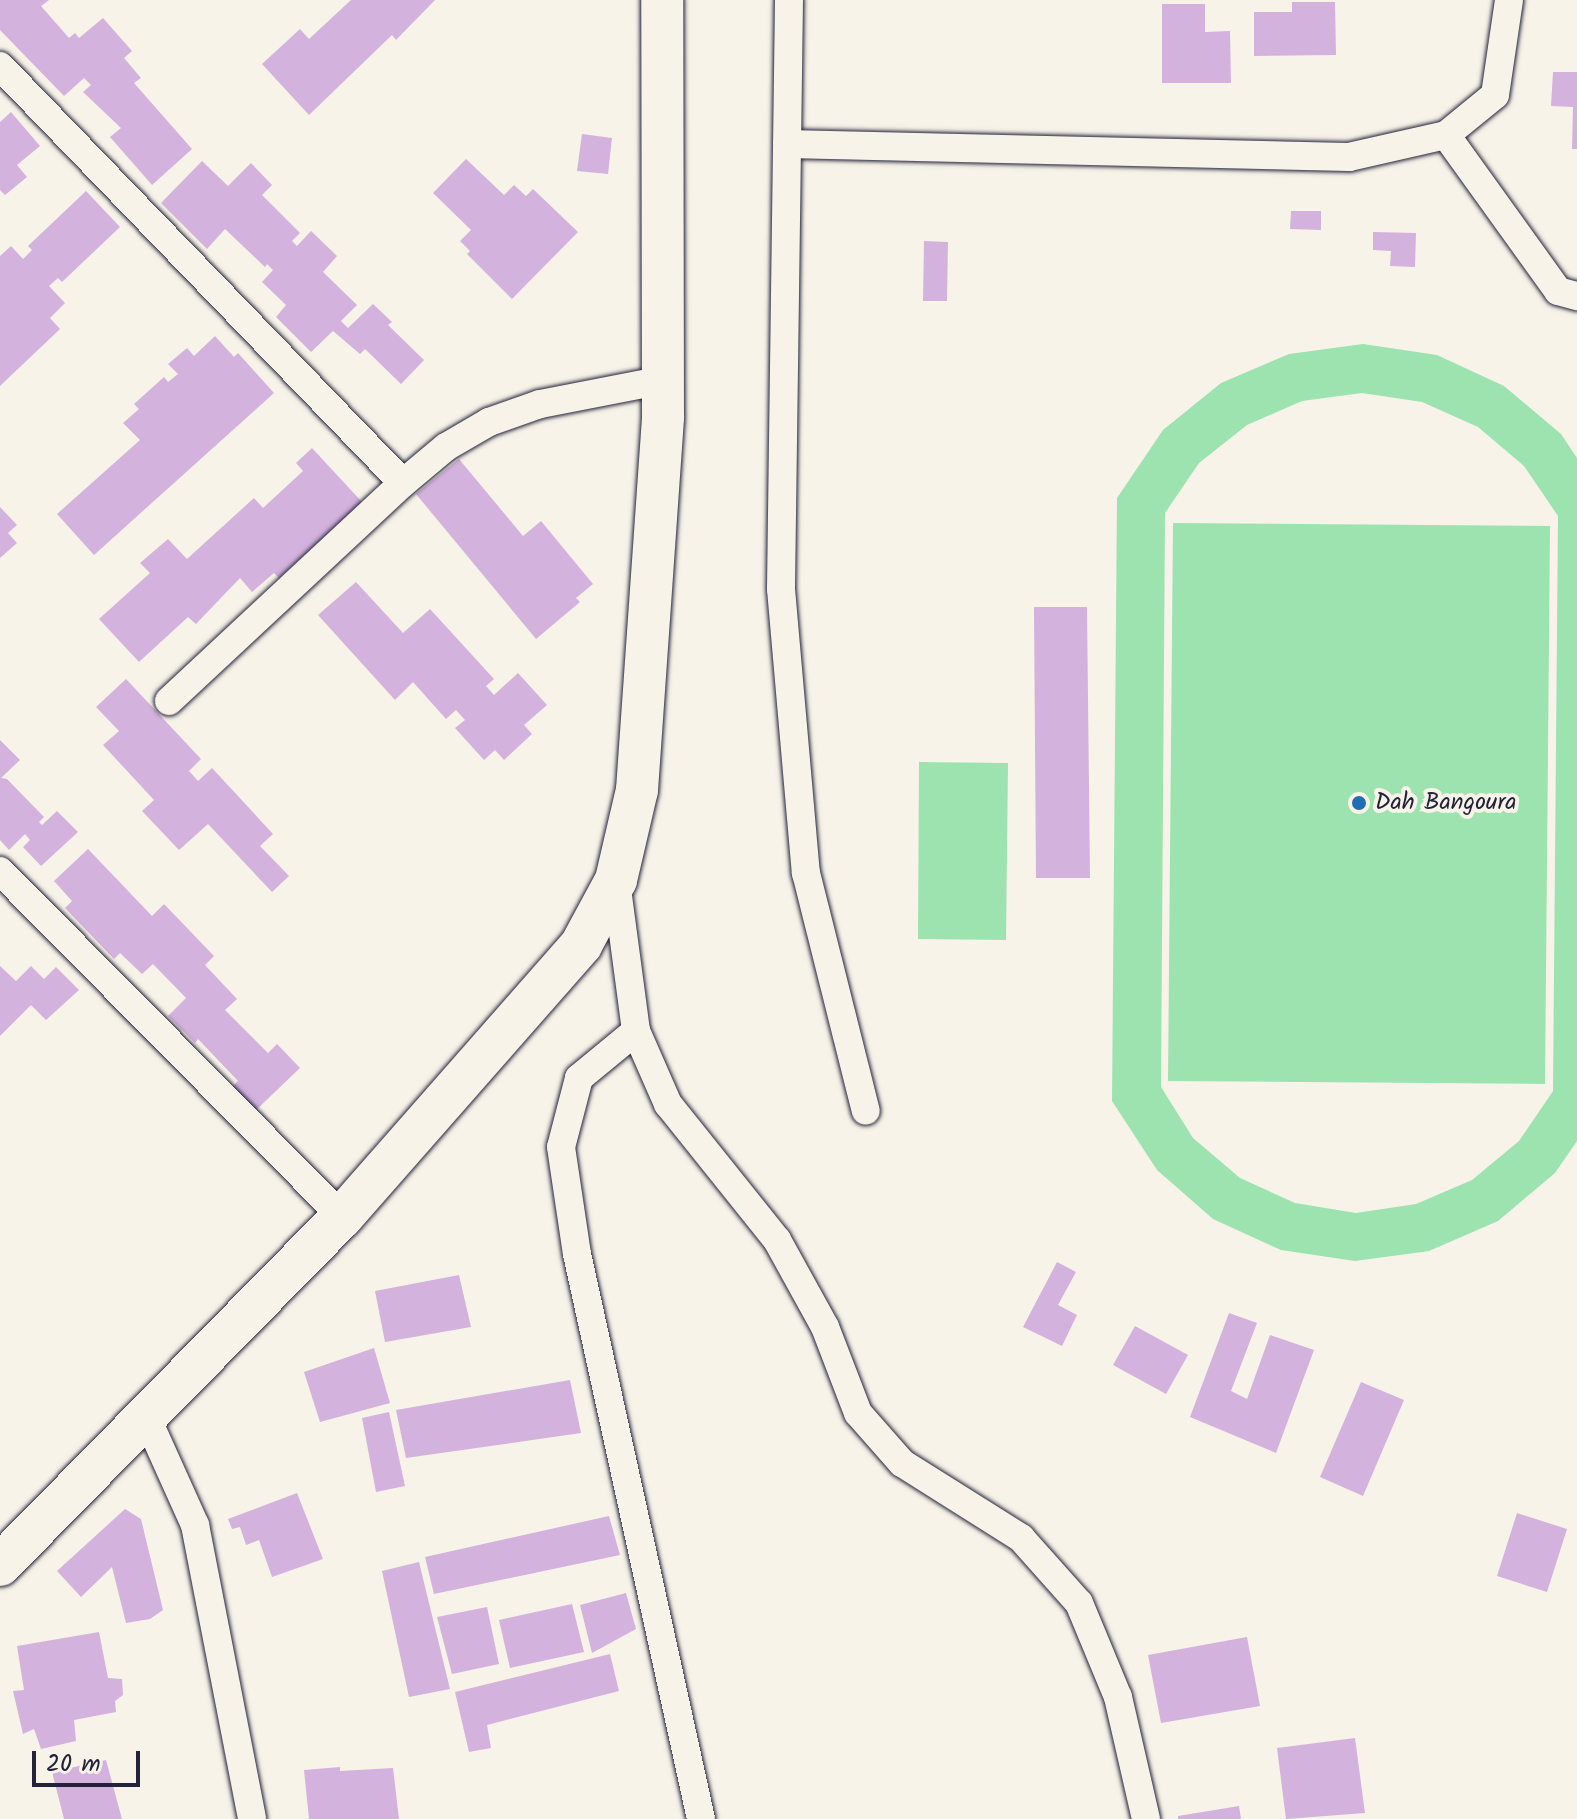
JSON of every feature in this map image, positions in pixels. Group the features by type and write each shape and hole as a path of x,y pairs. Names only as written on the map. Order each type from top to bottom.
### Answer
{"main road":[{"path":"0,1565 342,1217 581,945 616,880 637,790 663,380 662,0"}],"street":[{"path":"789,0 781,589 806,873 866,1111"},
{"path":"787,144 1349,157 1446,135 1495,95 1509,0"},
{"path":"0,66 403,483"},
{"path":"1446,135 1558,291 1577,296"},
{"path":"169,701 403,483 446,447 489,422 540,404 663,380"},
{"path":"0,871 342,1217"},
{"path":"616,880 636,1031 668,1104 777,1240 825,1327 858,1413 902,1463 1021,1538 1079,1603 1118,1697 1146,1819"},
{"path":"636,1031 579,1078 561,1147 577,1254 701,1819"},
{"path":"146,1416 195,1525 252,1819"}],"green space":[{"path":"1363,344 1437,355 1504,386 1561,434 1577,458 1577,1141 1555,1173 1498,1221 1429,1251 1355,1261 1281,1250 1213,1219 1157,1170 1112,1101 1117,498 1163,430 1221,383 1289,354","holes":["1362,393 1422,402 1478,427 1524,466 1558,516 1553,1091 1519,1141 1472,1180 1416,1204 1356,1213 1295,1203 1240,1178 1193,1138 1161,1087 1165,513 1199,463 1247,425 1302,401"]},
{"name":"Dah Bangoura","path":"1173,523 1550,526 1545,1084 1168,1081"},
{"path":"919,762 1008,763 1006,940 918,939"}],"building":[{"path":"0,0 49,0 41,6 69,38 75,33 79,38 103,18 132,51 124,58 141,78 134,83 192,149 152,185 110,137 121,128 83,92 91,85 84,78 64,96 0,30"},
{"path":"351,0 435,0 396,40 392,35 309,115 262,64 300,29 309,39"},
{"path":"1292,2 1335,2 1336,55 1254,56 1254,12 1292,12"},
{"path":"1162,4 1205,4 1205,32 1230,31 1231,83 1162,83"},
{"path":"1553,72 1577,72 1577,149 1572,149 1573,107 1551,106"},
{"path":"11,112 40,146 17,165 27,177 5,195 0,190 0,122"},
{"path":"582,134 612,138 608,174 577,171"},
{"path":"466,159 504,195 514,185 526,196 533,189 578,232 512,299 467,254 470,251 460,241 471,230 433,193"},
{"path":"202,161 228,186 251,163 272,185 262,195 300,233 292,241 297,246 311,231 337,256 323,272 357,305 341,321 348,328 373,304 392,322 388,325 424,360 401,384 365,349 360,354 333,331 311,352 276,317 286,305 262,282 273,270 267,264 265,267 225,229 207,249 161,203"},
{"path":"86,191 120,227 62,282 58,278 49,286 65,303 50,318 60,329 0,386 0,256 11,246 23,259 32,250 28,246"},
{"path":"1291,211 1321,211 1321,230 1290,229"},
{"path":"1373,232 1416,233 1415,267 1390,266 1391,251 1373,250"},
{"path":"924,241 948,242 947,301 923,301"},
{"path":"215,336 234,357 238,353 274,393 94,555 57,514 140,440 123,423 139,409 134,404 164,377 168,382 178,374 168,364 187,348 194,356"},
{"path":"312,448 362,502 279,578 274,573 252,592 240,578 196,624 188,617 139,662 99,619 150,573 140,563 168,539 187,559 254,498 263,508 303,471 296,463"},
{"path":"459,459 523,536 541,521 593,584 576,598 580,602 536,639 416,494"},
{"path":"0,507 17,525 8,533 17,543 0,558"},
{"path":"356,582 403,633 430,609 494,679 486,686 494,695 518,673 547,705 524,725 532,734 504,760 495,750 484,760 455,728 465,720 456,710 446,719 413,682 395,700 318,615"},
{"path":"1034,607 1087,607 1090,878 1036,878"},
{"path":"126,679 201,759 189,771 198,781 212,768 273,834 260,846 289,876 272,892 208,824 179,850 142,811 154,800 103,745 119,731 96,707"},
{"path":"0,740 20,760 1,778 7,779 44,817 39,822 42,825 57,811 78,832 41,866 23,847 30,840 25,834 9,850 0,840"},
{"path":"88,849 152,916 164,904 214,956 205,965 237,999 225,1010 268,1053 277,1044 300,1068 255,1111 232,1087 238,1081 198,1039 195,1043 168,1016 186,998 153,964 142,974 120,953 114,959 65,908 72,901 54,881"},
{"path":"0,966 16,981 31,966 44,979 56,967 79,990 46,1020 31,1005 0,1036"},
{"path":"1057,1262 1076,1272 1058,1305 1077,1315 1062,1346 1023,1327"},
{"path":"459,1275 471,1327 385,1342 375,1291"},
{"path":"1229,1313 1257,1323 1231,1391 1247,1399 1270,1335 1314,1350 1276,1453 1190,1417"},
{"path":"1135,1326 1188,1355 1166,1394 1113,1365"},
{"path":"374,1348 390,1403 320,1422 304,1372"},
{"path":"570,1380 581,1433 406,1458 396,1410"},
{"path":"1361,1382 1404,1400 1363,1496 1320,1477"},
{"path":"389,1412 405,1486 376,1492 362,1418"},
{"path":"297,1493 323,1559 272,1577 259,1540 246,1545 240,1527 232,1529 228,1519"},
{"path":"125,1509 141,1519 163,1610 150,1619 126,1623 112,1567 81,1597 57,1571"},
{"path":"1517,1513 1567,1529 1547,1592 1497,1576"},
{"path":"609,1516 620,1555 434,1594 425,1557"},
{"path":"419,1562 450,1689 409,1697 382,1571"},
{"path":"626,1593 636,1629 592,1653 580,1605"},
{"path":"572,1604 584,1652 510,1668 499,1620"},
{"path":"487,1607 499,1664 452,1674 437,1617"},
{"path":"99,1632 108,1678 122,1679 123,1695 115,1701 116,1712 74,1720 76,1741 41,1749 34,1729 23,1734 13,1691 24,1690 17,1646"},
{"path":"1247,1637 1260,1706 1161,1723 1148,1655"},
{"path":"610,1654 619,1691 487,1725 491,1748 469,1752 455,1692"},
{"path":"1355,1738 1365,1813 1286,1819 1277,1748"},
{"path":"106,1760 122,1819 64,1819 52,1772"},
{"path":"340,1767 340,1771 393,1768 399,1819 309,1819 304,1770"},
{"path":"1239,1806 1241,1819 1178,1819 1178,1816"}],"place":[{"name":"Dah Bangoura","path":"1359,803"}]}
